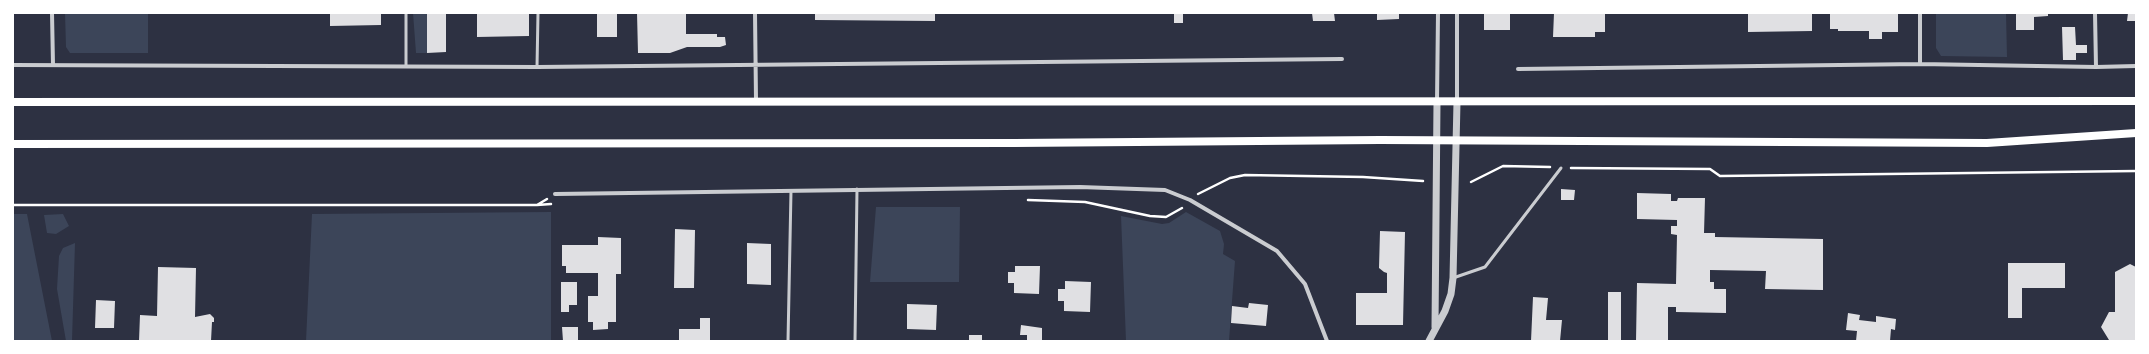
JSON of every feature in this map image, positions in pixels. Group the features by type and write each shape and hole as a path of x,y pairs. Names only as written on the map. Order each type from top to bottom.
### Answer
{"main road":[{"path":"13,102 756,100 1014,103 1380,100 1437,102 2136,101"},
{"path":"13,144 1030,143 1380,140 1437,142 1987,143 2136,132"}],"street":[{"path":"52,13 53,65"},
{"path":"755,13 756,100"},
{"path":"1435,329 1438,13"},
{"path":"1429,341 1447,305 1453,278 1457,142 1457,13"},
{"path":"1920,13 1920,64"},
{"path":"2095,13 2096,67"},
{"path":"13,65 537,67 1342,59"},
{"path":"1518,69 1920,64 2096,67 2136,66"},
{"path":"555,194 857,189 1118,187 1165,190 1190,200 1277,251 1305,284 1327,341"}],"lane":[{"path":"406,13 406,66"},
{"path":"537,67 538,13"},
{"path":"1453,278 1485,267 1561,168"},
{"path":"855,341 857,189"},
{"path":"788,341 791,191"}],"path":[{"path":"1471,182 1503,166 1710,169 1720,176 2136,171"},
{"path":"1190,200 1200,192 1217,184 1245,175 1363,177 1423,181"},
{"path":"13,205 538,205 555,194"}],"shaded area":[{"path":"65,13 148,13 148,53 70,53 66,47"},
{"path":"413,13 427,13 427,53 416,53"},
{"path":"1936,13 2006,13 2007,57 1941,56 1936,48"},
{"path":"876,207 960,207 959,282 870,282"},
{"path":"551,212 551,341 306,341 312,214"},
{"path":"1186,212 1220,231 1224,244 1223,254 1235,261 1229,341 1126,341 1121,216 1162,224 1169,223"},
{"path":"13,214 27,214 52,341 13,341"},
{"path":"63,214 69,226 56,234 47,233 44,215"},
{"path":"75,243 72,341 66,341 57,289 59,256 63,248"}],"building":[{"path":"330,13 381,13 381,25 330,26"},
{"path":"427,13 446,13 446,52 427,53"},
{"path":"477,13 529,13 529,36 477,37"},
{"path":"597,13 617,13 617,37 597,37"},
{"path":"637,13 686,13 686,34 717,34 717,37 725,37 726,45 720,47 687,47 670,53 638,53"},
{"path":"815,13 935,13 935,21 815,20"},
{"path":"1174,13 1183,13 1183,23 1174,23"},
{"path":"1312,13 1334,13 1335,21 1313,21"},
{"path":"1377,13 1399,13 1399,19 1377,20"},
{"path":"1484,13 1510,13 1510,30 1484,30"},
{"path":"1554,13 1605,13 1605,32 1595,32 1595,37 1553,37"},
{"path":"1748,13 1812,13 1812,31 1748,32"},
{"path":"1830,13 1898,13 1898,32 1882,32 1882,39 1869,39 1869,31 1838,31 1838,29 1830,29"},
{"path":"2016,13 2048,13 2048,16 2034,17 2034,30 2016,30"},
{"path":"2128,13 2136,13 2136,21 2127,21"},
{"path":"2062,27 2075,27 2076,45 2087,45 2087,53 2076,53 2076,60 2063,60"},
{"path":"1561,189 1575,190 1574,200 1561,200"},
{"path":"1637,193 1671,194 1671,201 1677,201 1678,198 1705,198 1704,233 1715,233 1715,237 1823,239 1823,290 1765,289 1766,271 1710,270 1710,282 1714,282 1714,289 1726,289 1726,313 1676,312 1676,307 1668,307 1668,341 1636,341 1637,283 1676,284 1677,235 1671,234 1671,226 1677,226 1677,220 1637,219"},
{"path":"675,229 695,230 694,288 674,288"},
{"path":"1380,231 1405,232 1403,325 1356,325 1356,293 1387,293 1387,273 1379,268"},
{"path":"598,237 621,238 621,274 616,274 616,322 608,322 608,329 593,330 593,322 588,322 588,296 598,296 598,273 566,273 566,266 562,266 562,245 598,245"},
{"path":"747,243 771,244 771,285 747,284"},
{"path":"2008,263 2065,263 2065,288 2022,288 2022,318 2008,318"},
{"path":"2130,264 2136,267 2136,341 2109,340 2101,327 2109,312 2115,312 2115,272"},
{"path":"1015,266 1040,266 1039,294 1014,293 1014,283 1008,283 1008,272 1015,272"},
{"path":"158,267 196,268 195,317 210,314 214,318 214,322 212,322 211,341 139,341 140,315 157,316"},
{"path":"1065,281 1091,282 1090,312 1064,311 1064,301 1058,301 1058,289 1065,289"},
{"path":"561,282 577,282 577,305 569,305 569,312 561,312"},
{"path":"1608,292 1621,292 1621,341 1608,341"},
{"path":"1533,297 1548,298 1546,320 1562,320 1560,341 1531,341"},
{"path":"96,300 115,301 114,328 95,328"},
{"path":"1249,303 1268,305 1266,326 1231,323 1232,306 1248,308"},
{"path":"907,304 937,305 936,330 907,329"},
{"path":"1848,313 1860,315 1859,320 1876,322 1876,316 1896,319 1895,330 1891,329 1890,341 1856,341 1857,331 1846,330"},
{"path":"700,318 710,318 710,341 679,341 679,329 700,329"},
{"path":"1021,325 1042,328 1042,341 1027,341 1027,335 1020,335"},
{"path":"562,327 578,327 578,341 563,341"},
{"path":"969,335 982,335 982,341 969,341"}]}
